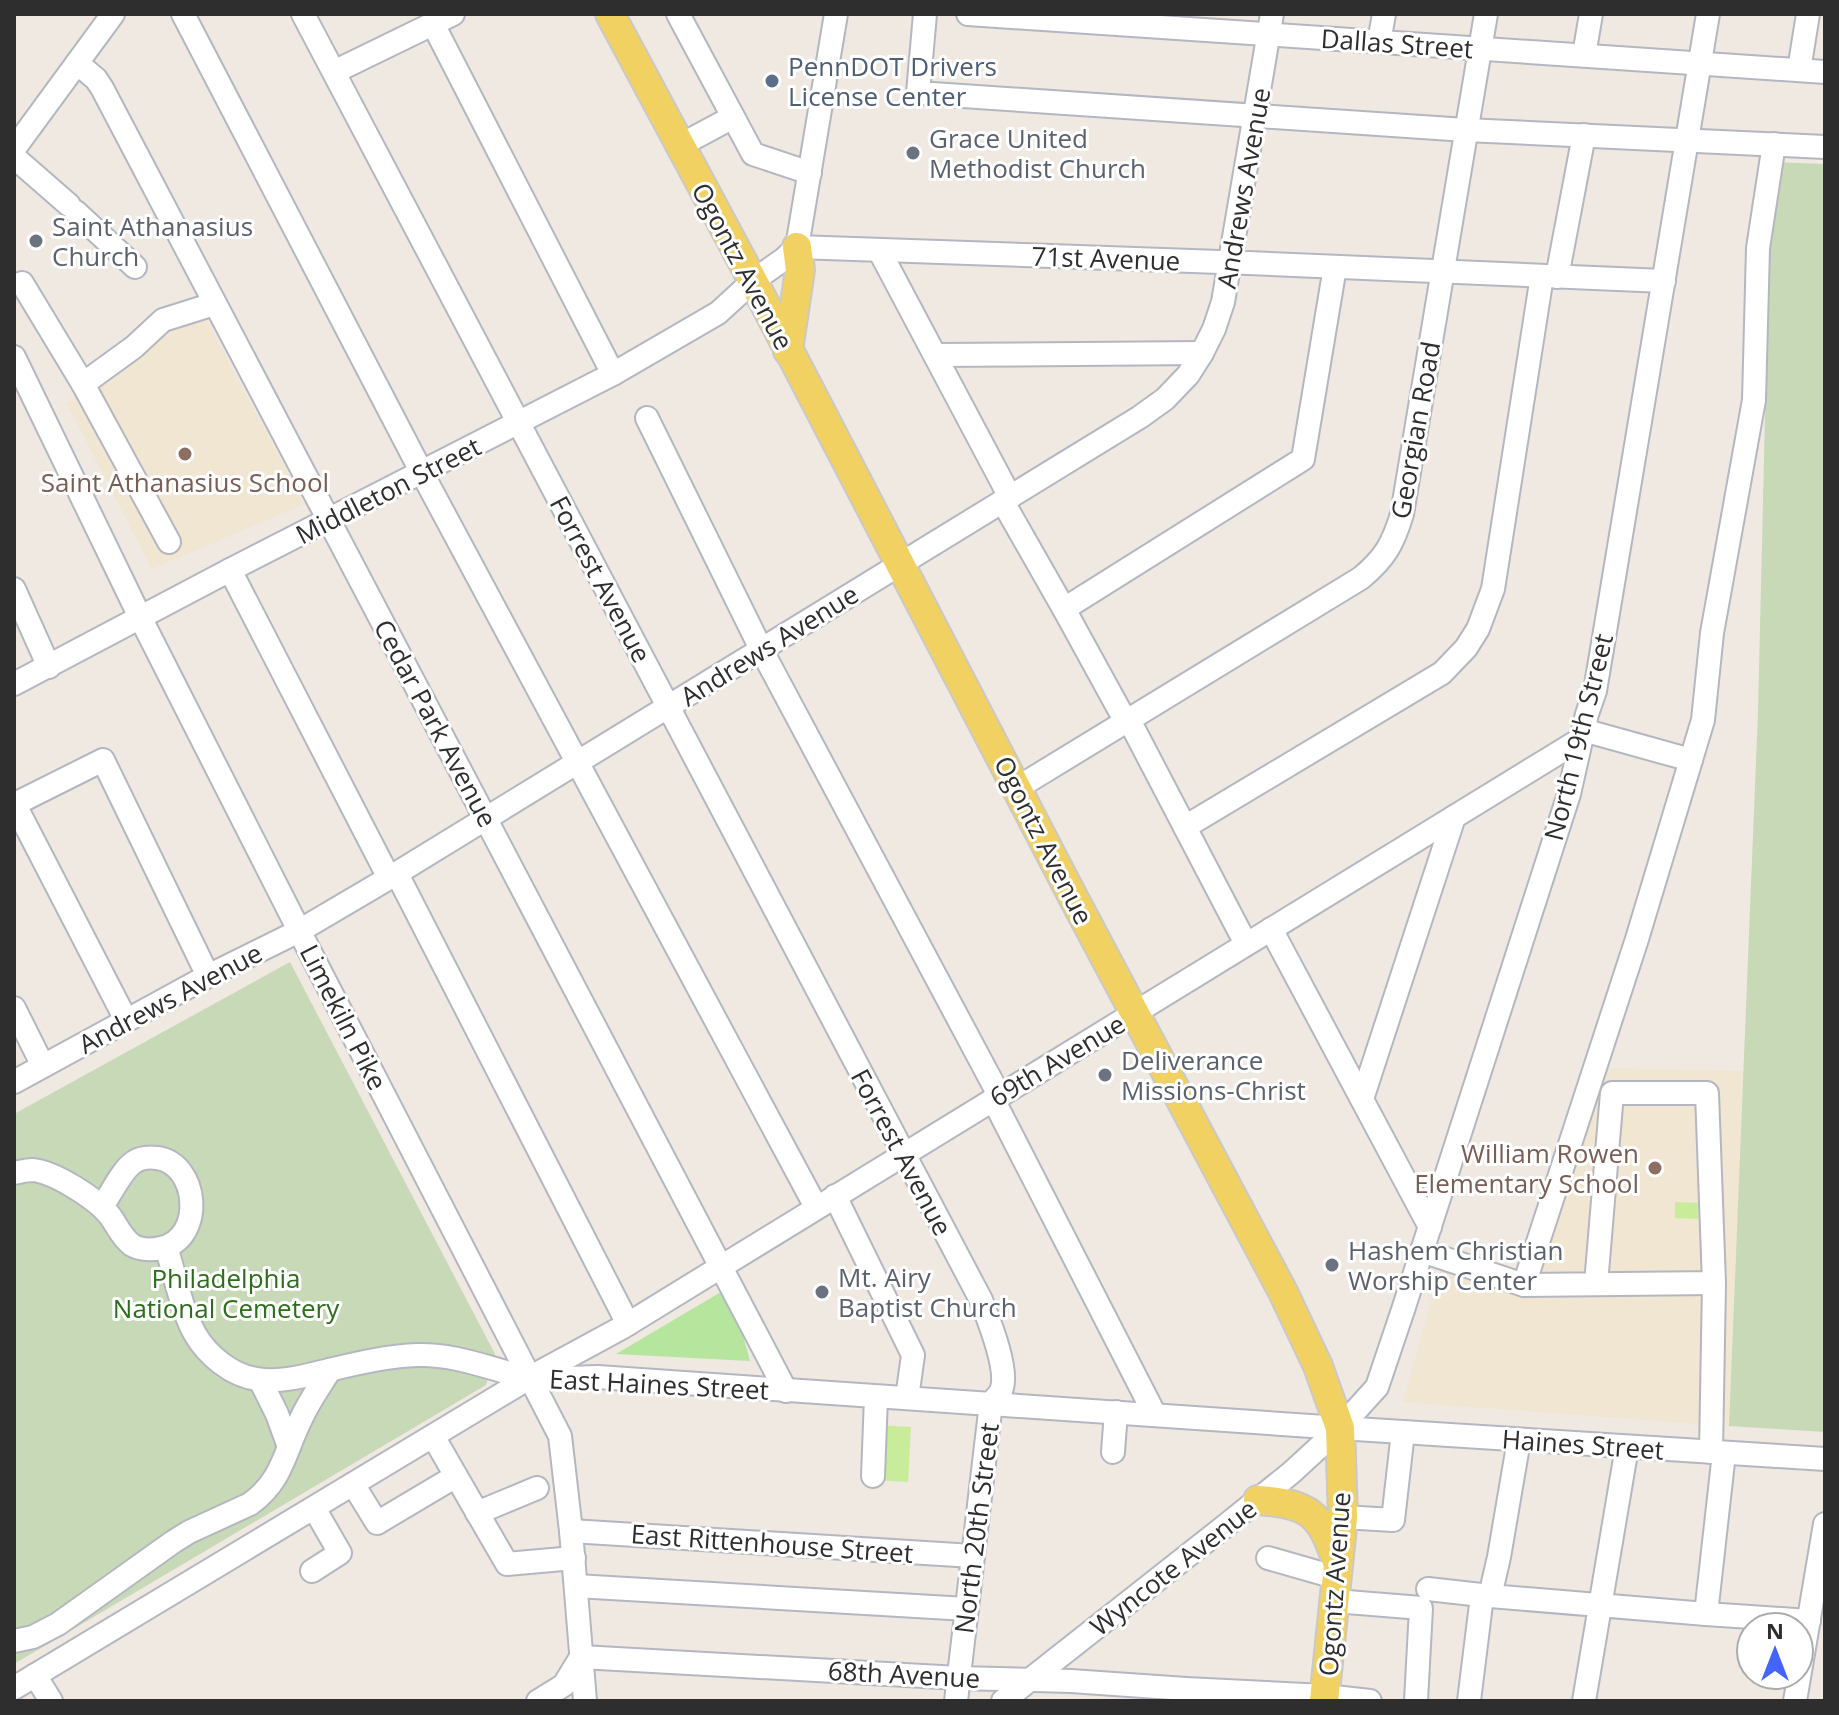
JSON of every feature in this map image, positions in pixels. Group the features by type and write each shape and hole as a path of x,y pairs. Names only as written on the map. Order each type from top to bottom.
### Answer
{"main road":[{"name":"Ogontz Avenue","path":"610,14 1298,1322 1324,1382 1340,1428 1343,1517 1325,1698"},
{"path":"788,351 800,270 797,247"},
{"path":"1258,1500 1293,1504 1318,1519 1330,1542 1337,1583"}],"street":[{"path":"14,149 22,121 77,63 113,14"},
{"path":"183,14 577,763 913,1355 907,1398"},
{"name":"Forrest Avenue","path":"303,14 981,1300 1003,1372 1002,1390 991,1403"},
{"path":"678,14 753,154 810,173"},
{"path":"753,281 797,247 836,14"},
{"path":"925,14 918,93 1466,130 1825,147"},
{"name":"Dallas Street","path":"968,14 1270,24 1379,42 1825,72"},
{"path":"1379,42 1384,14"},
{"name":"Georgian Road","path":"1017,788 1361,578 1377,565 1395,539 1402,514 1486,14"},
{"path":"1584,55 1591,14"},
{"name":"North 19th Street","path":"1340,1428 1377,1387 1569,794 1595,691 1708,14"},
{"path":"1799,70 1808,14"},
{"path":"334,72 433,20 613,374"},
{"name":"Andrews Avenue","path":"14,1082 208,976 299,931 393,876 1165,399 1188,375 1202,353 1223,302 1270,24"},
{"name":"Cedar Park Avenue","path":"77,63 102,88 786,1391"},
{"path":"679,146 733,117"},
{"path":"1185,827 1442,673 1466,648 1478,629 1493,589 1550,276 1584,135"},
{"path":"1524,1285 1637,939 1703,720 1712,633 1754,400 1758,248 1774,144"},
{"path":"14,157 135,267"},
{"name":"71st Avenue","path":"797,247 1664,281"},
{"path":"879,250 1006,500 1246,944"},
{"path":"1064,609 1303,459 1335,267"},
{"name":"Middleton Street","path":"14,684 613,374 718,313 753,281"},
{"path":"22,283 83,384 169,542"},
{"path":"83,384 134,347 163,320 214,304"},
{"path":"935,355 1202,353"},
{"name":"Limekiln Pike","path":"14,357 140,617 560,1436 574,1558 585,1701"},
{"path":"647,418 761,649 996,1097 1155,1415"},
{"path":"230,570 628,1324"},
{"path":"14,589 49,667"},
{"path":"1582,734 1691,760"},
{"name":"69th Avenue","path":"529,1378 628,1324 1454,817 1582,734"},
{"path":"126,1020 14,804 103,760 208,976"},
{"path":"1362,1099 1454,817"},
{"path":"1271,929 1430,1227"},
{"path":"14,1008 43,1066"},
{"path":"1596,1284 1612,1093 1707,1093 1718,1452 1706,1614"},
{"path":"14,1173 34,1170 51,1175 102,1207 123,1237 132,1245 148,1250 166,1247 181,1239 191,1217 182,1172 174,1164 153,1157 135,1161 128,1167 102,1207"},
{"path":"166,1247 187,1317 196,1336 224,1365 242,1375 260,1380 293,1378 379,1358 421,1355 456,1358 529,1378"},
{"path":"1422,1251 1524,1285 1714,1283"},
{"path":"14,1641 33,1637 58,1624 189,1532 250,1504 274,1482 310,1401 330,1370"},
{"name":"East Haines Street","path":"14,1688 529,1378 598,1377 1340,1428"},
{"path":"260,1380 289,1447"},
{"path":"873,1476 876,1397"},
{"name":"North 20th Street","path":"956,1701 991,1403"},
{"path":"1113,1452 1116,1412"},
{"name":"Haines Street","path":"1340,1428 1825,1459"},
{"name":"Wyncote Avenue","path":"1003,1701 1258,1500 1340,1428"},
{"path":"1343,1517 1393,1520 1403,1432"},
{"path":"433,1436 507,1564 574,1558"},
{"path":"1469,1701 1486,1596 1499,1557 1519,1440"},
{"path":"1584,1701 1627,1447"},
{"path":"353,1484 377,1523 456,1476"},
{"path":"477,1513 537,1488"},
{"path":"312,1571 340,1553 314,1508"},
{"path":"1815,1617 1825,1524"},
{"name":"East Rittenhouse Street","path":"571,1531 973,1556"},
{"path":"1268,1558 1421,1608 1416,1701"},
{"path":"576,1586 967,1609"},
{"path":"1428,1589 1735,1617"},
{"path":"538,1701 564,1685 581,1657"},
{"name":"68th Avenue","path":"581,1657 959,1678 1030,1679 1217,1696 1370,1701"},
{"path":"35,1675 51,1701"}],"shaded area":[{"name":"Saint Athanasius School","path":"196,300 304,504 152,569 67,404 176,304"},
{"name":"William Rowen Elementary School","path":"1608,1068 1743,1071 1729,1426 1403,1402 1441,1266 1527,1291"}],"green space":[{"path":"1771,162 1825,164 1825,1432 1729,1426 1758,712"},
{"name":"Philadelphia National Cemetery","path":"290,962 495,1354 486,1385 14,1664 14,1114"},
{"path":"1675,1202 1699,1203 1698,1219 1675,1218"},
{"path":"721,1292 739,1321 750,1361 616,1354"},
{"path":"877,1425 911,1427 908,1482 873,1480"}],"place":[{"name":"PennDOT Drivers License Center","path":"772,81"},
{"name":"Grace United Methodist Church","path":"913,153"},
{"name":"Saint Athanasius Church","path":"36,241"},
{"name":"Saint Athanasius School","path":"185,454"},
{"name":"Deliverance Missions-Christ","path":"1105,1075"},
{"name":"William Rowen Elementary School","path":"1655,1168"},
{"name":"Hashem Christian Worship Center","path":"1332,1265"},
{"name":"Mt. Airy Baptist Church","path":"822,1292"}]}
